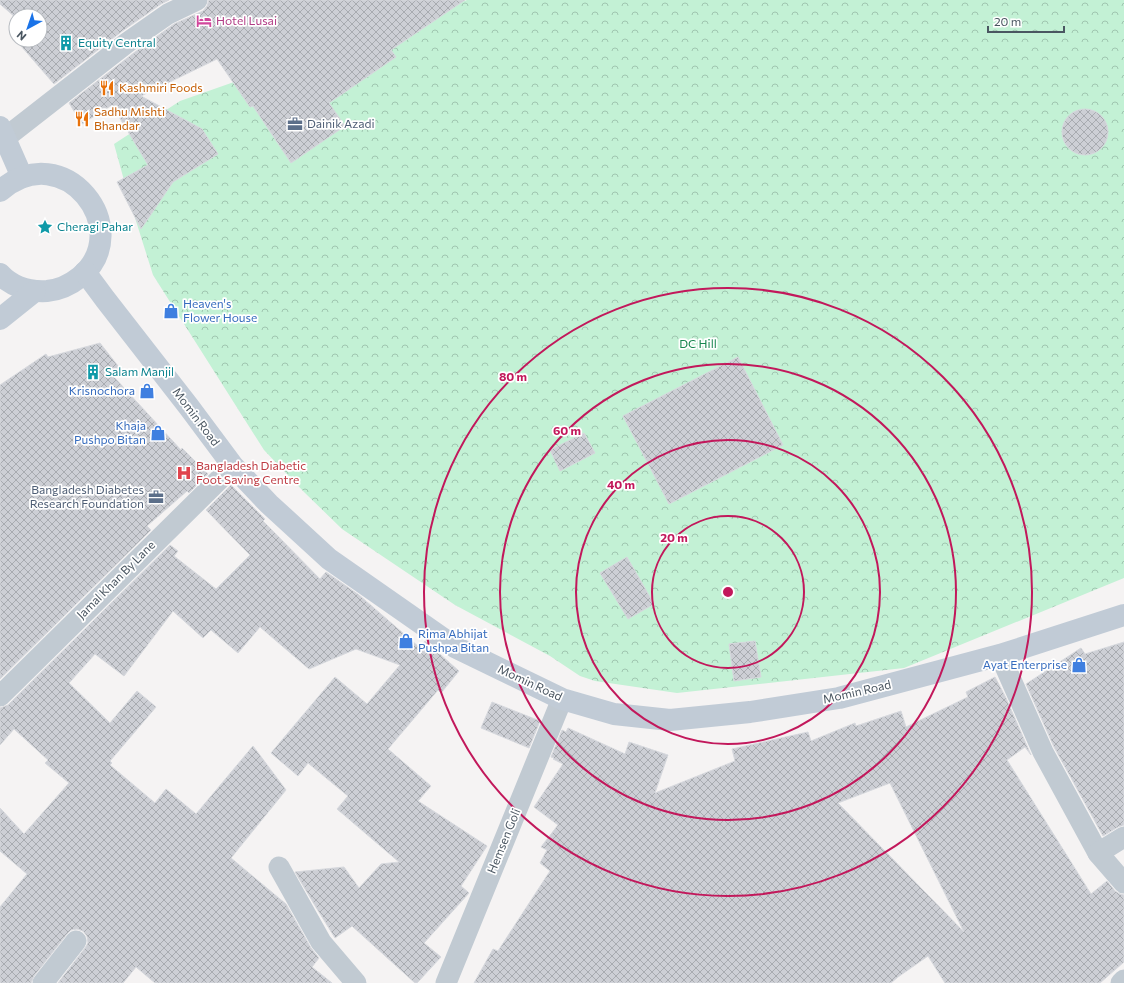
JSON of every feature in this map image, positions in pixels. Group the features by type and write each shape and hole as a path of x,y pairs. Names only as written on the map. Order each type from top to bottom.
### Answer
{"main road":[{"path":"2,133 22,177"},
{"path":"0,191 8,184 22,177 37,174 53,175 68,180 80,189 90,200 97,214 100,230 99,245 94,260 86,272 71,284 53,290 34,291 19,287 1,278"},
{"name":"Momin Road","path":"86,272 232,466 269,504 329,559 455,647 562,699 614,714 670,720 750,712 839,698 1000,655 1124,615"},
{"path":"0,319 34,291"}],"street":[{"path":"2,133 168,14 197,0"},
{"name":"Jamal Khan By Lane","path":"0,696 232,466"},
{"path":"1000,655 1043,752 1098,853 1124,883"},
{"name":"Hemsen Goli","path":"446,983 562,699"},
{"path":"1098,853 1124,837"},
{"path":"279,867 321,942 356,983"},
{"path":"43,983 76,941"},
{"path":"1121,983 1124,980"}],"green space":[{"name":"DC Hill","path":"467,0 1124,0 1124,578 904,668 677,693 595,681 580,676 550,656 455,605 342,529 264,450 153,275 130,202 114,144 180,101"}],"building":[{"name":"Equity Central","path":"0,0 169,0 121,32 54,84 23,48 48,48 48,8 8,8 8,11 0,4"},
{"path":"209,0 465,0 391,50 396,57 329,103 345,126 291,163 253,106 250,107 217,59 141,96 202,129 218,154 173,182 141,229 117,182 148,165 112,105 82,124 69,103 174,24 203,11"},
{"path":"1090,109 1102,115 1107,123 1107,141 1102,149 1094,154 1080,155 1068,149 1063,141 1062,127 1068,115 1076,110"},
{"path":"100,343 122,371 114,377 181,450 182,448 208,474 189,493 187,491 147,526 151,530 0,679 0,385 46,354 48,357"},
{"path":"738,357 783,445 669,504 623,416"},
{"path":"584,433 595,453 560,471 550,450"},
{"path":"231,485 265,519 263,521 320,579 326,572 359,595 419,647 425,641 459,671 441,693 438,690 388,749 431,786 418,801 487,846 461,886 469,893 424,943 441,957 417,983 415,983 352,926 335,938 295,872 344,867 359,888 381,864 399,862 337,809 348,796 308,763 298,776 271,753 335,677 367,704 400,665 356,649 309,669 260,627 238,653 211,630 203,638 173,611 124,676 95,654 69,683 110,723 137,691 156,707 110,761 112,763 110,765 155,803 166,789 196,814 253,746 286,790 231,858 286,904 311,948 319,958 312,967 332,983 155,983 136,967 123,983 58,983 88,943 87,936 83,931 77,929 71,930 67,934 34,976 31,983 0,983 0,907 27,874 0,851 0,808 24,834 69,783 45,763 48,760 14,729 0,745 0,708 8,705 170,545 178,551 174,556 216,589 250,555 206,510"},
{"path":"627,557 654,604 628,619 600,573"},
{"path":"755,641 761,677 734,681 729,644"},
{"path":"1124,642 1124,825 1103,836 1054,747 1026,684 1081,648 1085,654"},
{"path":"995,677 1031,755 1025,747 1007,760 1091,894 1107,881 1115,891 1124,895 1124,962 1100,983 945,983 928,956 891,983 474,983 493,949 498,951 550,871 540,863 547,850 541,847 558,825 534,807 563,764 551,757 562,730 566,732 568,728 625,754 629,742 668,755 655,793 735,761 732,749 808,732 811,741 855,723 856,726 901,711 906,727 968,697 966,692","holes":["890,783 964,932 838,803"]},
{"path":"492,702 540,721 529,748 481,728"}],"place":[{"name":"Hotel Lusai","path":"204,21"},
{"name":"Equity Central","path":"66,43"},
{"name":"Kashmiri Foods","path":"107,88"},
{"name":"Sadhu Mishti Bhandar","path":"82,119"},
{"name":"Dainik Azadi","path":"295,124"},
{"name":"Cheragi Pahar","path":"45,227"},
{"name":"Heaven's Flower House","path":"171,311"},
{"name":"Salam Manjil","path":"93,372"},
{"name":"Krisnochora","path":"147,391"},
{"name":"Khaja Pushpo Bitan","path":"158,433"},
{"name":"Bangladesh Diabetic Foot Saving Centre","path":"184,473"},
{"name":"Bangladesh Diabetes Research Foundation","path":"156,497"},
{"name":"Rima Abhijat Pushpa Bitan","path":"406,641"},
{"name":"Ayat Enterprise","path":"1079,665"}]}
